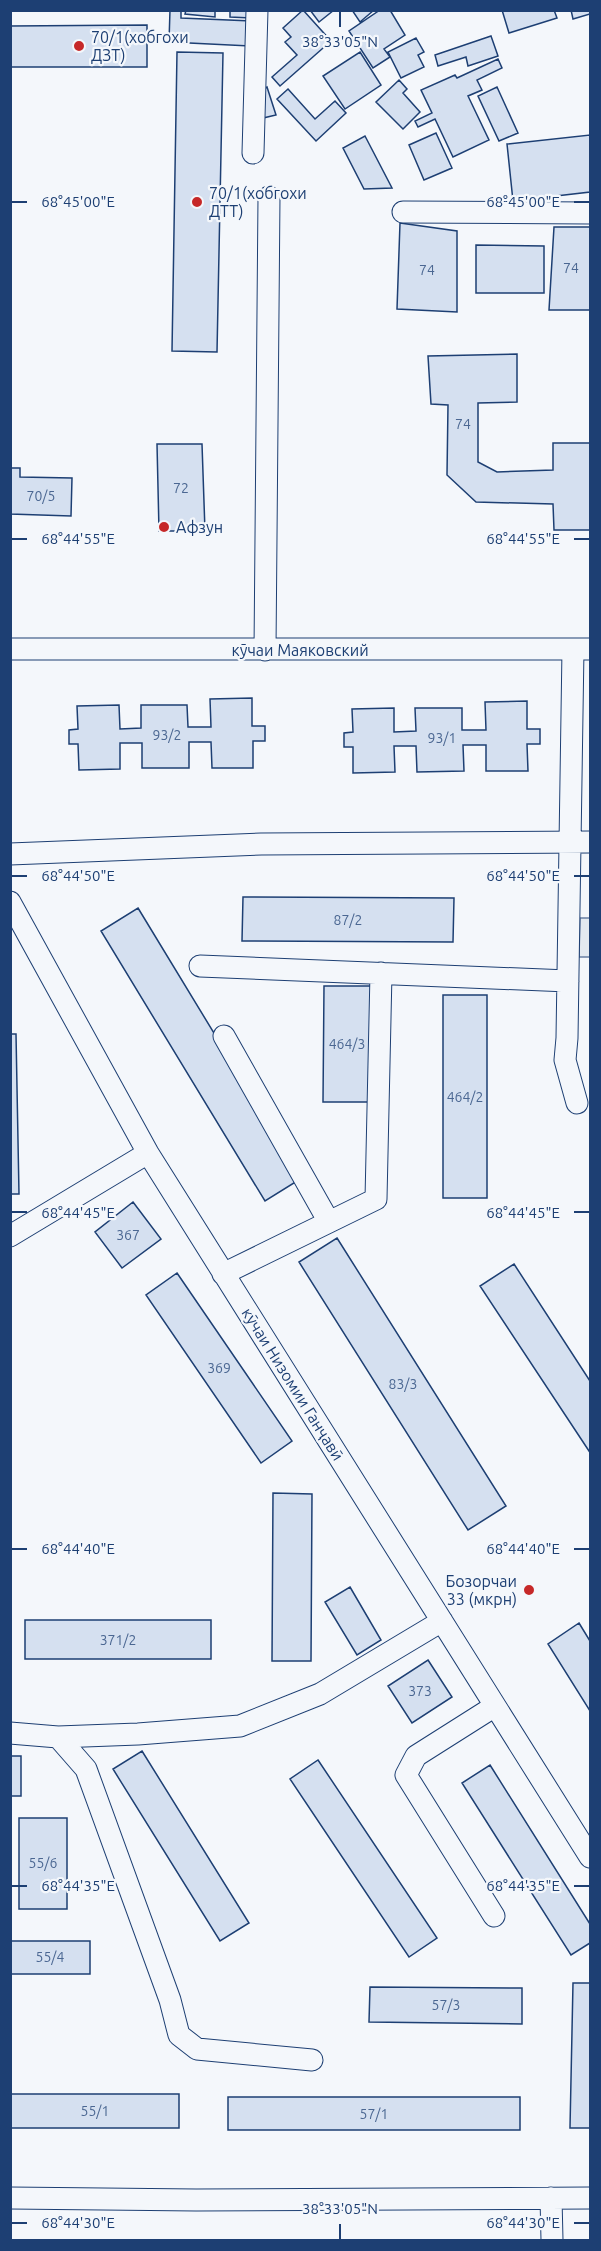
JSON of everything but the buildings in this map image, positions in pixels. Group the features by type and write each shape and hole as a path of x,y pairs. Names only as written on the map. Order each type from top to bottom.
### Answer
{"street":[{"path":"253,153 257,10"},
{"path":"265,650 269,197"},
{"path":"404,212 591,213"},
{"name":"кӯчаи Маяковский","path":"10,649 582,649"},
{"path":"577,1103 565,1060 568,981 580,842 582,649"},
{"path":"10,854 261,844 580,842"},
{"name":"кӯчаи Низомии Ганҷавӣ","path":"10,902 148,1153 591,1857"},
{"path":"200,966 568,981"},
{"path":"224,1274 376,1199 381,973"},
{"path":"224,1036 329,1222"},
{"path":"10,1236 148,1153"},
{"path":"10,1733 58,1737 138,1734 240,1726 320,1694 442,1621"},
{"path":"494,1917 406,1775 416,1756 495,1706"},
{"path":"58,1737 86,1769 170,2000 179,2035 197,2049 312,2060"},
{"path":"10,2198 196,2200 591,2198"},
{"path":"551,2198 552,2241"}],"shaded area":[{"path":"580,918 590,918 590,957 579,957"}],"place":[{"name":"70/1(хобгохи ДЗТ)","path":"79,46"},
{"name":"70/1(хобгохи ДТТ)","path":"197,202"},
{"name":"Афзун","path":"164,527"},
{"name":"Бозорчаи 33 (мкрн)","path":"529,1590"}]}
